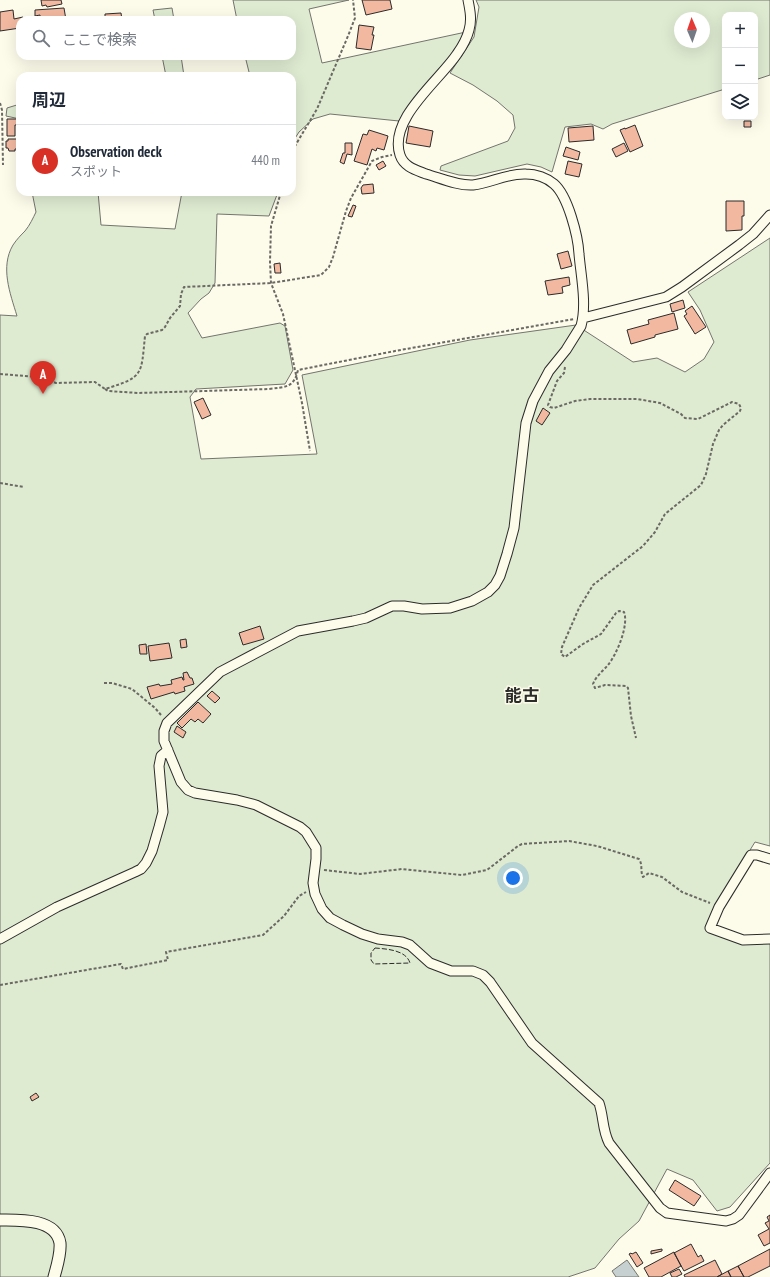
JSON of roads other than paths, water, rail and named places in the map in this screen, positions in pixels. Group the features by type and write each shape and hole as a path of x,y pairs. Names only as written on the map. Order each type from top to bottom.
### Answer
{"street":[{"path":"468,0 470,11 470,28 464,42 457,54 414,106 403,124 400,136 400,155 406,165 417,171 462,184 472,185 526,174 546,178 554,184 560,190 574,224 578,244 583,318 578,332 541,384 533,401 526,423 514,528 500,576 495,585 488,592 472,602 450,608 422,609 392,606 366,618 298,631 220,672 167,723 164,732 164,741 181,782 188,790 196,793 256,805 303,830 311,838 316,848 314,869 315,894 322,909 330,918 362,934 378,939 402,942 410,945 430,964 451,971 473,971 483,975 490,982 532,1043 599,1103 602,1112 604,1132 609,1143 660,1208 667,1213 726,1221 733,1219 740,1215 770,1173"},
{"path":"583,318 666,297 682,287 753,234 770,215"},
{"path":"0,939 57,907 135,872 146,863 152,851 163,812 159,766 161,756 168,750"},
{"path":"770,859 752,855 719,907 710,928 743,940 770,939"},
{"path":"0,1220 28,1220 42,1223 54,1231 60,1242 60,1252 54,1277"}],"place":[{"name":"Observation deck","path":"43,394"}],"district":[{"name":"能古","path":"522,695"}]}
